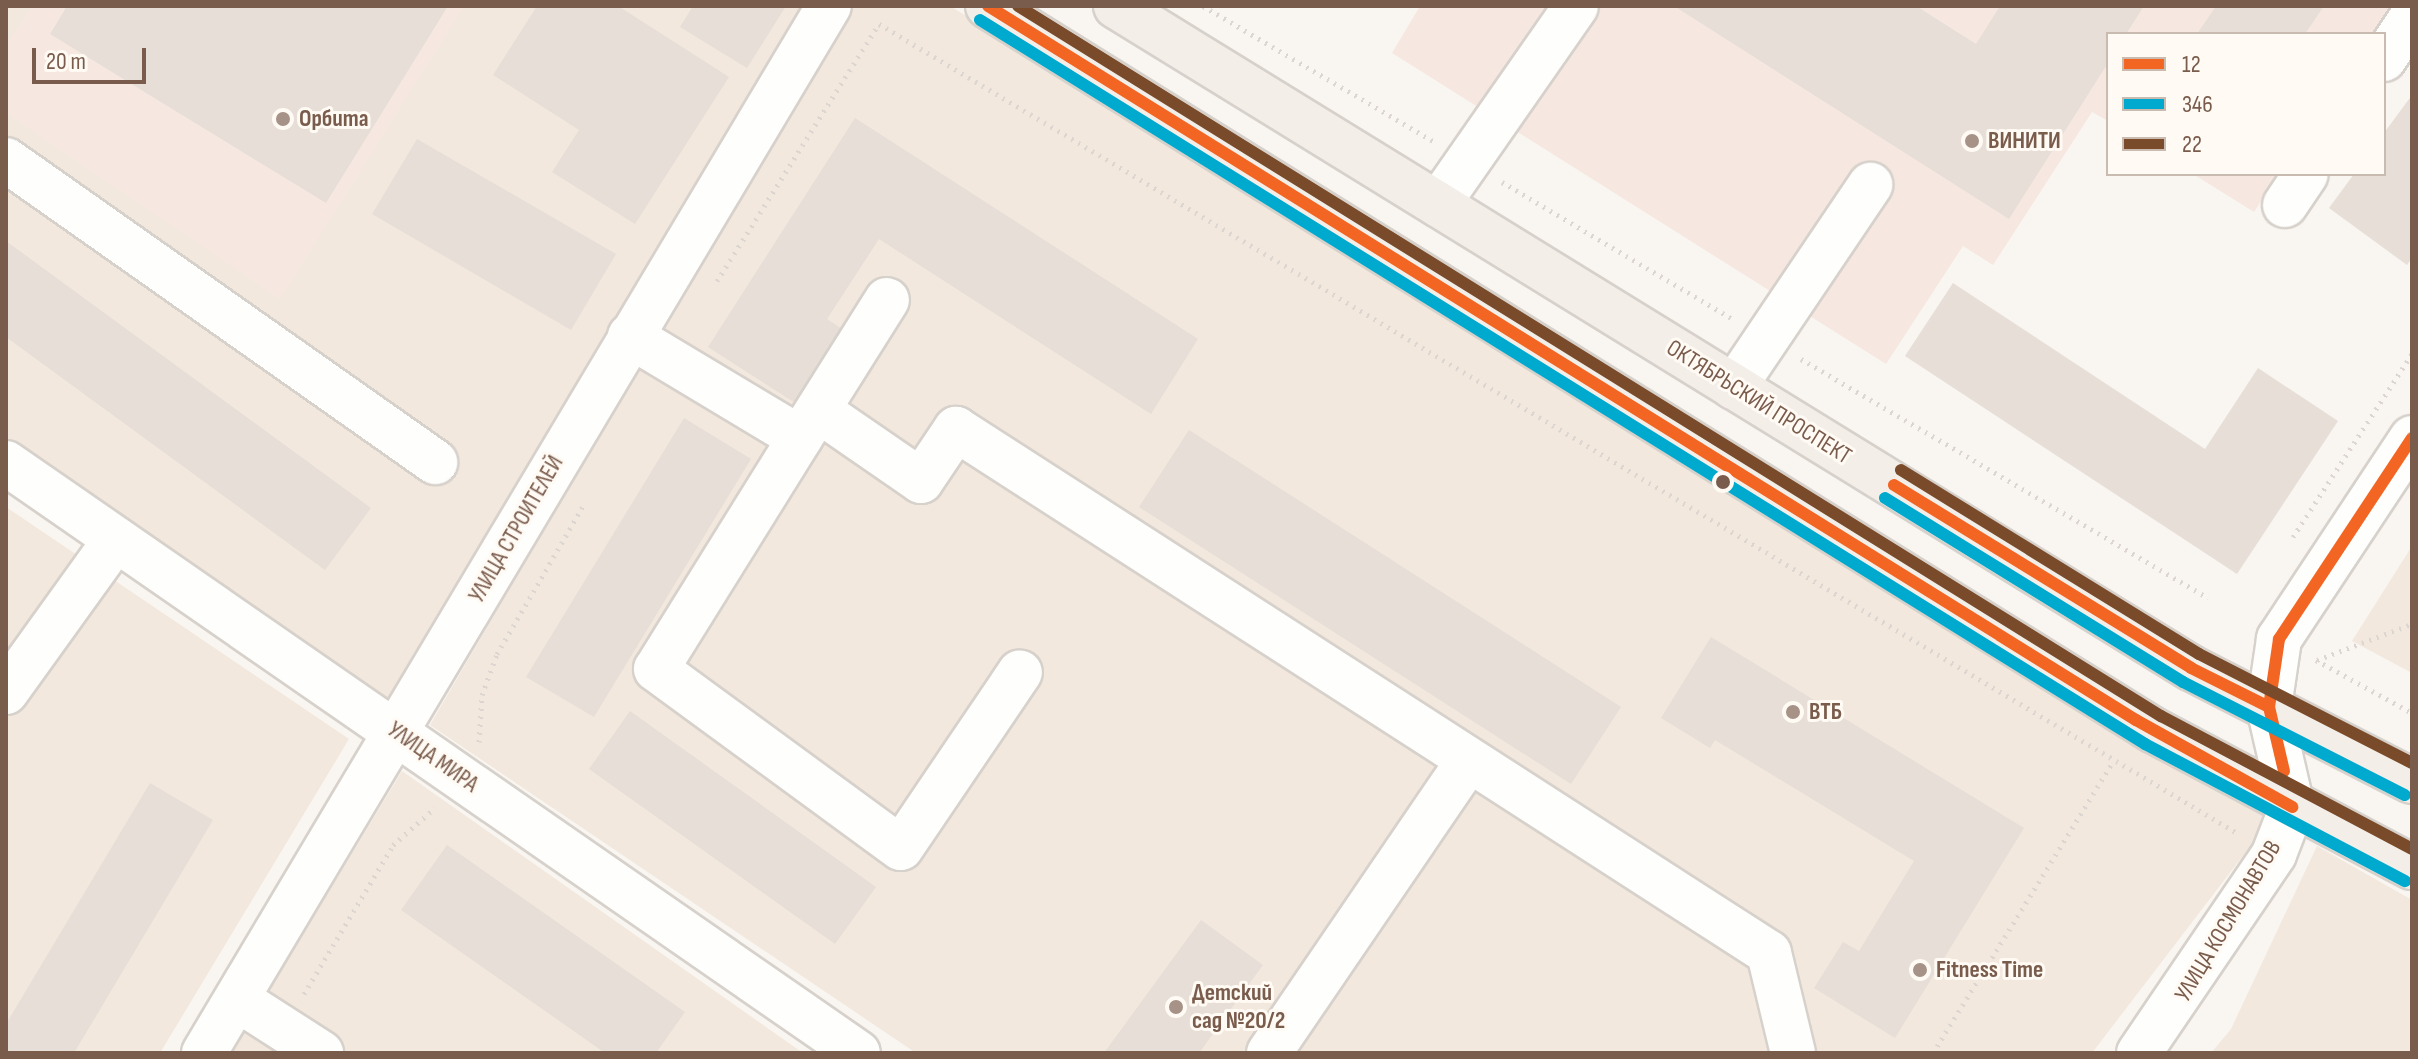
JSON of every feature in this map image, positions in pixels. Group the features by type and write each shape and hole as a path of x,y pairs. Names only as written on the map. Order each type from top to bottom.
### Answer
{"main road":[{"path":"988,6 2145,725 2292,807 2412,867"},
{"name":"ОКТЯБРЬСКИЙ ПРОСПЕКТ","path":"1116,6 2191,668 2412,781"}],"street":[{"name":"УЛИЦА СТРОИТЕЛЕЙ","path":"204,1053 398,733 630,336 829,6"},
{"path":"1438,204 1576,6"},
{"path":"2386,56 2412,17"},
{"path":"6,160 435,462"},
{"path":"1734,387 1870,185"},
{"path":"887,300 656,669 901,848 1020,672"},
{"path":"630,336 921,481 956,429 1769,953 1793,1053"},
{"path":"2292,807 2269,707 2279,639 2412,438"},
{"name":"УЛИЦА МИРА","path":"6,463 858,1053"},
{"path":"6,692 116,539"},
{"path":"1269,1053 1468,761"},
{"name":"УЛИЦА КОСМОНАВТОВ","path":"2139,1053 2170,1016 2274,854 2292,807"},
{"path":"237,999 284,1026 321,1053"}],"path":[{"path":"1203,6 2208,598"},
{"path":"940,56 2113,761 2274,854"},
{"path":"2284,551 2412,354"},
{"path":"2412,624 2316,660 2412,713"},
{"path":"1933,1053 2113,761"},
{"path":"284,1026 393,845 438,805"}],"shaded area":[{"path":"6,6 808,6 390,706 6,443"},
{"path":"33,6 464,6 280,299 6,113 6,47"},
{"path":"849,6 950,6 2274,815 2092,1053 916,1053 430,725"},
{"path":"1420,6 2390,6 2373,32 2106,32 2106,120 2092,112 1993,265 1963,246 1886,364 1392,53"},
{"path":"2196,176 2278,176 2254,212"},
{"path":"6,507 349,739 160,1053 6,1053"},
{"path":"2412,546 2412,673 2352,641"},
{"path":"402,771 803,1053 231,1053"},
{"path":"2317,846 2412,900 2412,1053 2211,1053 2231,1029"}],"building":[{"name":"Орбита","path":"67,6 448,6 326,203 50,34"},
{"path":"537,6 618,6 729,77 635,224 552,172 579,130 493,75"},
{"path":"693,6 786,6 747,68 680,27"},
{"name":"ВИНИТИ","path":"1674,6 1916,6 1976,44 2000,6 2144,6 2127,32 2106,32 2106,66 2009,219"},
{"path":"2216,6 2324,6 2306,32 2198,32"},
{"path":"2412,95 2412,258 2407,265 2329,208 2353,176 2386,176 2386,130"},
{"path":"855,118 1198,339 1151,414 879,239 827,319 851,335 803,408 708,347"},
{"path":"417,139 616,254 571,330 372,214"},
{"path":"6,241 371,508 325,570 6,337"},
{"path":"1953,283 2205,449 2258,368 2338,421 2237,574 1905,356"},
{"path":"684,418 751,459 594,717 526,677"},
{"path":"1189,430 1621,707 1571,784 1139,507"},
{"path":"1711,637 2024,828 1895,1038 1814,988 1843,942 1859,951 1914,861 1715,740 1710,748 1661,718"},
{"path":"630,711 876,887 835,944 589,769"},
{"path":"150,783 213,820 74,1053 6,1053 6,1024"},
{"path":"447,845 685,1012 656,1053 605,1053 401,910"},
{"path":"1201,920 1263,965 1199,1053 1104,1053"}],"transit line":[{"name":"12","path":"988,6 2136,720 2292,807"},
{"name":"22","path":"1018,6 2161,716 2412,849"},
{"name":"346","path":"980,20 2145,744 2405,881"},
{"name":"12","path":"2284,771 2269,707 2279,639 2412,438"},
{"name":"22","path":"1901,470 2199,654 2412,763"},
{"name":"12","path":"1894,485 2191,668 2269,707"},
{"name":"346","path":"1885,498 2183,682 2405,795"}],"place":[{"name":"Орбита","path":"283,119"},
{"name":"ВИНИТИ","path":"1972,141"},
{"name":"ВТБ","path":"1793,712"},
{"name":"Fitness Time","path":"1920,970"},
{"name":"Детский сад №20/2","path":"1176,1007"}]}
